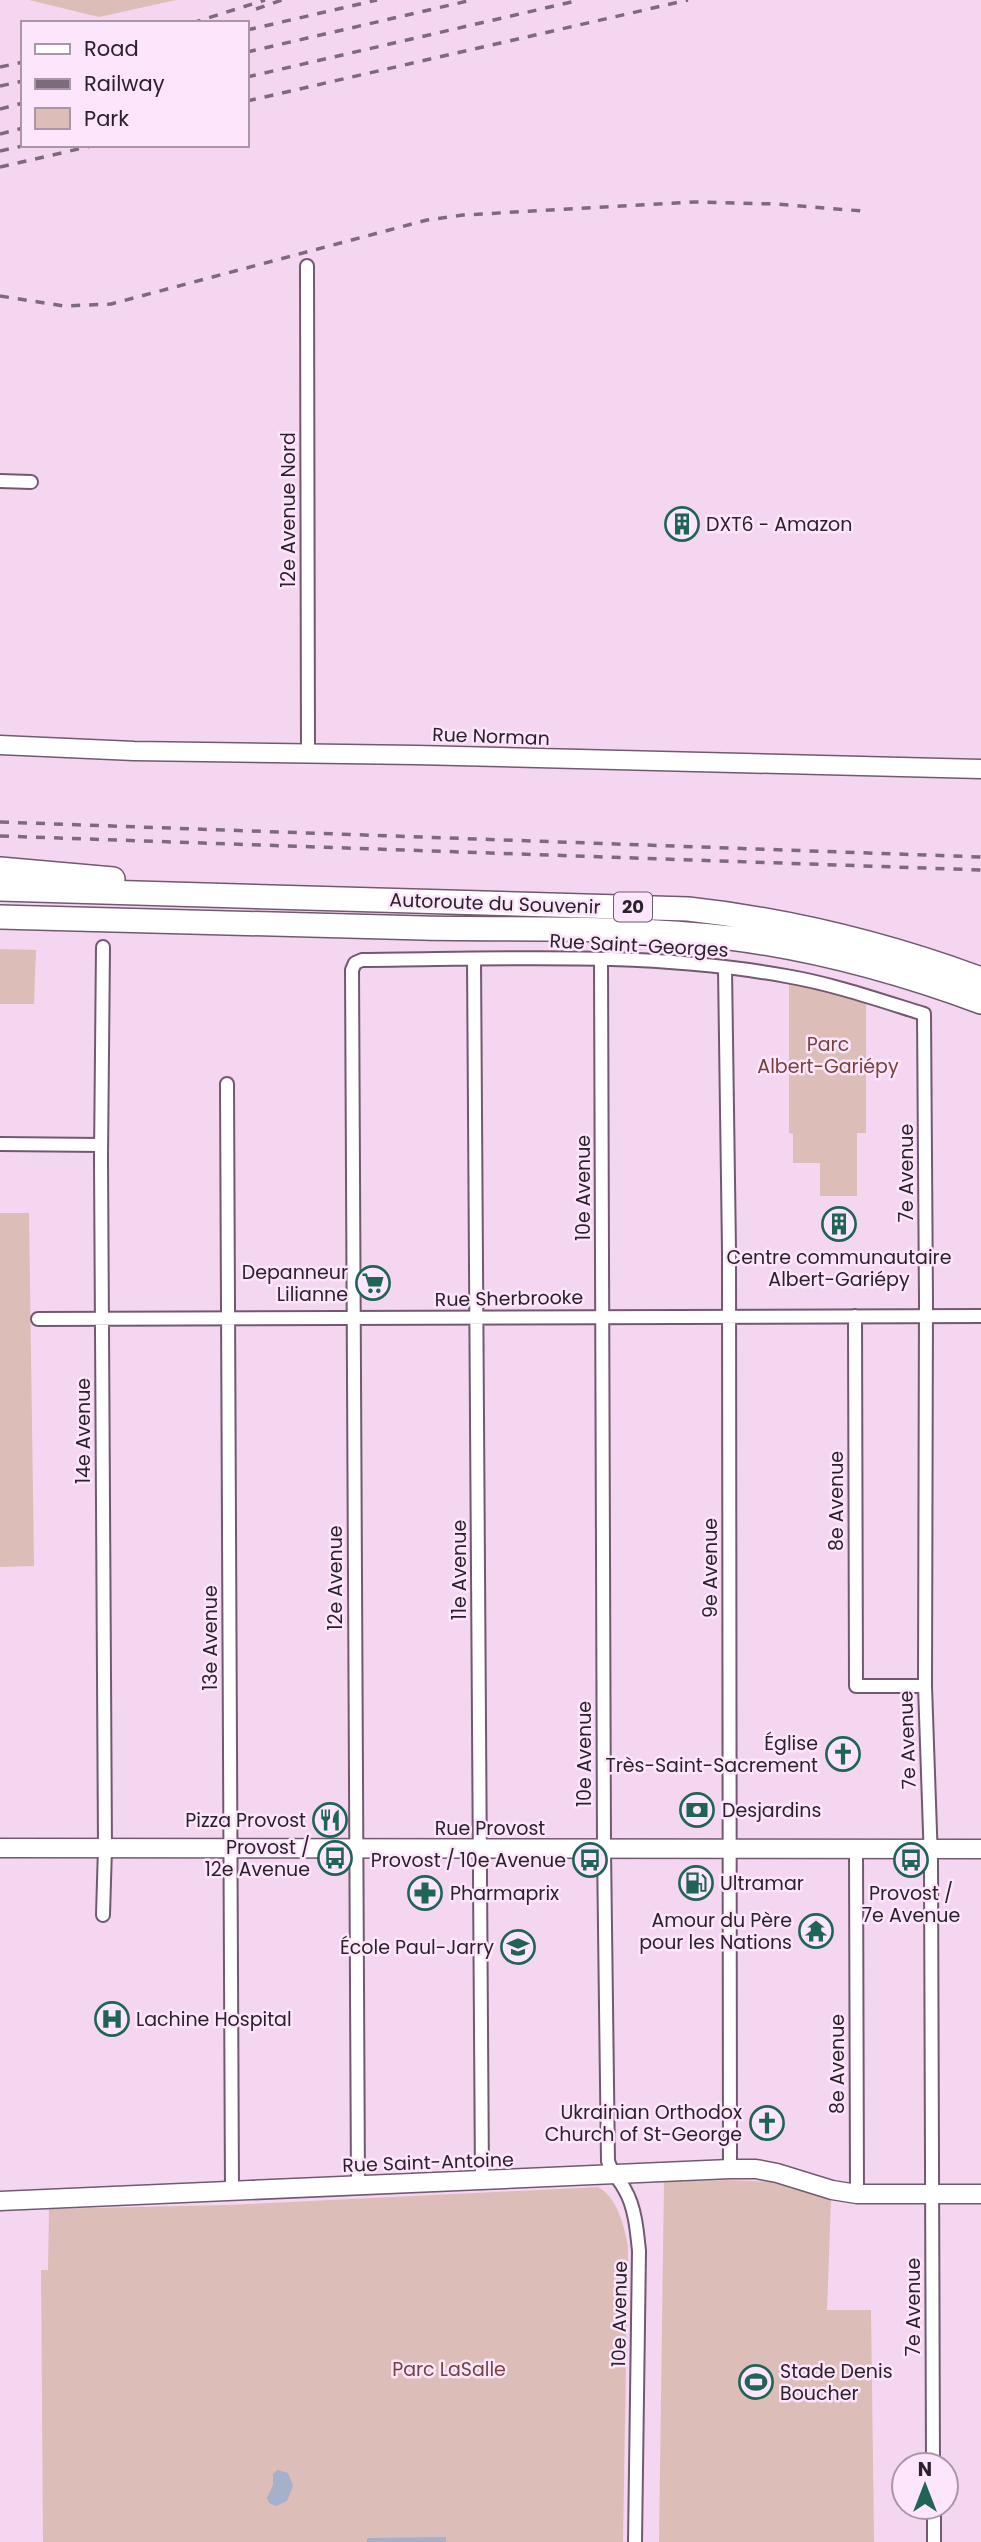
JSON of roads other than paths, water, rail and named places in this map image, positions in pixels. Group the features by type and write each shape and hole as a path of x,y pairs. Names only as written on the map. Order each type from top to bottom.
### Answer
{"highway":[{"path":"0,869 36,870 276,897"},
{"name":"Autoroute du Souvenir","path":"0,889 641,907 714,912 849,937 981,979"},
{"name":"Autoroute du Souvenir","path":"0,917 687,934 744,940 833,957 910,978 981,1002"}],"street":[{"name":"12e Avenue Nord","path":"307,266 308,754"},
{"path":"0,481 31,482"},
{"name":"Rue Norman","path":"0,745 134,751 981,769"},
{"name":"14e Avenue","path":"103,947 103,1915"},
{"name":"Rue Saint-Georges","path":"352,970 355,962 362,960 474,959 601,960 725,968 789,976 924,1014"},
{"name":"11e Avenue","path":"474,959 482,2181"},
{"name":"10e Avenue","path":"601,960 604,1849 608,2161 612,2175 625,2190 632,2211 639,2251 635,2542"},
{"name":"9e Avenue","path":"725,968 729,1223 730,2169"},
{"name":"12e Avenue","path":"352,970 358,2186"},
{"name":"7e Avenue","path":"924,1014 925,1686 930,1849 933,2451"},
{"name":"13e Avenue","path":"227,1084 232,2192"},
{"path":"0,1144 101,1145"},
{"name":"8e Avenue","path":"855,1316 856,1686 925,1686"},
{"name":"Rue Sherbrooke","path":"38,1319 981,1316"},
{"name":"Rue Provost","path":"0,1848 981,1849"},
{"name":"8e Avenue","path":"856,1849 857,2194"},
{"name":"Rue Saint-Antoine","path":"0,2201 730,2169 777,2173 832,2190 857,2194 981,2194"},
{"path":"934,2521 934,2542"}],"water":[{"path":"278,2470 288,2473 293,2486 287,2501 276,2506 269,2503 267,2498 273,2485 273,2474"},
{"path":"446,2537 446,2542 367,2542 367,2538"}],"railway":[{"path":"198,21 265,0"},
{"path":"256,9 282,0"},
{"path":"248,30 377,0"},
{"path":"248,52 472,0"},
{"path":"248,77 580,0"},
{"path":"248,101 688,0"},
{"path":"0,67 21,62"},
{"path":"0,86 21,81"},
{"path":"0,109 21,104"},
{"path":"0,134 21,129"},
{"path":"0,151 21,146"},
{"path":"0,167 87,147"},
{"path":"0,296 64,306 111,304 427,220 463,215 694,202 776,204 862,211"},
{"path":"0,822 981,857"},
{"path":"0,836 981,870"}],"place":[{"name":"DXT6 - Amazon","path":"682,524"},
{"name":"Centre communautaire Albert-Gariépy","path":"839,1224"},
{"name":"Depanneur Lilianne","path":"373,1283"},
{"name":"Église Très-Saint-Sacrement","path":"843,1754"},
{"name":"Desjardins","path":"697,1810"},
{"name":"Pizza Provost","path":"330,1820"},
{"name":"Provost / 12e Avenue","path":"335,1858"},
{"name":"Provost / 10e Avenue","path":"590,1860"},
{"name":"Provost / 7e Avenue","path":"911,1860"},
{"name":"Ultramar","path":"696,1883"},
{"name":"Pharmaprix","path":"425,1893"},
{"name":"Amour du Père pour les Nations","path":"816,1931"},
{"name":"École Paul-Jarry","path":"518,1947"},
{"name":"Lachine Hospital","path":"112,2019"},
{"name":"Ukrainian Orthodox Church of St-George","path":"767,2123"},
{"name":"Stade Denis Boucher","path":"756,2382"}],"park label":[{"name":"Parc Albert-Gariépy","path":"828,1055"},
{"name":"Parc LaSalle","path":"449,2369"}]}
